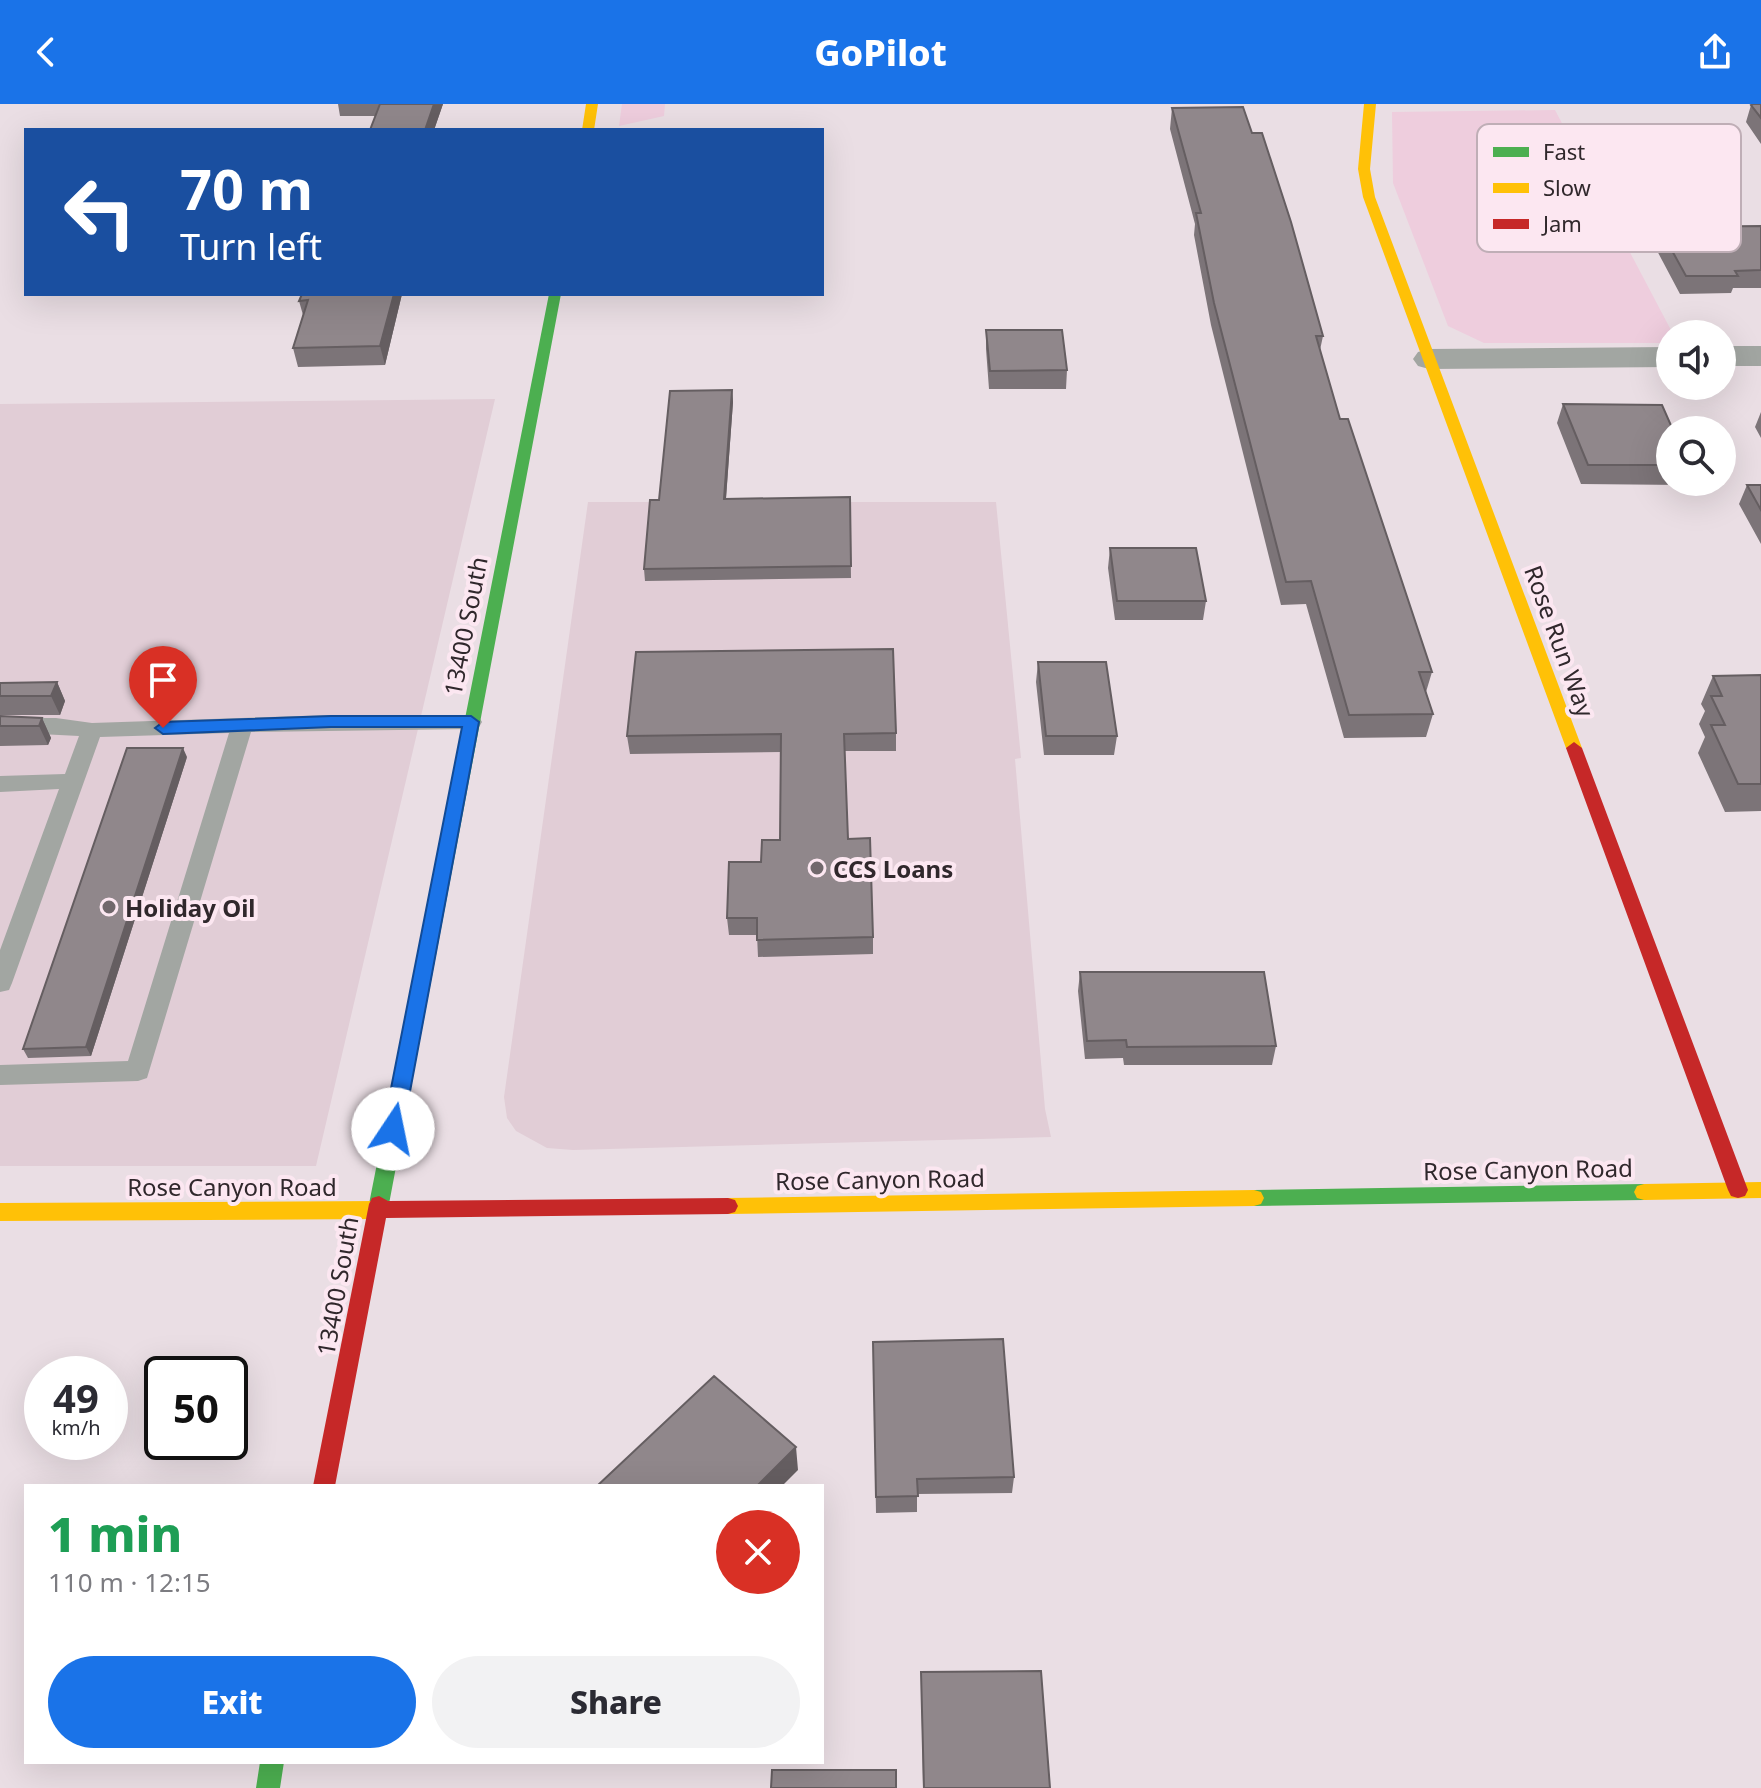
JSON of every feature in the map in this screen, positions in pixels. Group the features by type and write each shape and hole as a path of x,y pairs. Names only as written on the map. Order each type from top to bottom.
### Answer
{"street":[{"path":"588,128 592,104"},
{"name":"Rose Run Way","path":"1370,104 1365,183 1738,1190"},
{"name":"13400 South","path":"324,1484 375,1209 555,296"},
{"path":"1736,356 1761,356"},
{"path":"1429,359 1656,357"},
{"name":"Rose Canyon Road","path":"0,1212 1761,1190"},
{"path":"268,1788 272,1764"}],"lane":[{"path":"0,725 56,725 92,730 331,722 471,722"},
{"path":"0,1075 138,1071 242,726"},
{"path":"0,983 92,730"},
{"path":"0,784 73,781"}],"shaded area":[{"path":"622,104 665,104 664,116 619,126"},
{"path":"1555,110 1562,124 1477,124 1477,252 1630,252 1666,320 1656,320 1656,343 1484,343 1448,326 1393,183 1392,112"},
{"path":"495,399 316,1166 0,1166 0,404"},
{"path":"588,502 996,502 1021,758 1015,759 1045,1109 1051,1137 573,1150 547,1148 516,1131 507,1118 504,1097"}],"building":[{"path":"380,104 434,104 426,128 371,128"},
{"path":"1761,104 1761,118 1751,105"},
{"path":"1243,107 1252,133 1262,133 1323,336 1316,336 1340,419 1348,419 1432,672 1419,672 1433,714 1349,715 1311,581 1286,582 1214,303 1196,213 1201,213 1172,108"},
{"path":"1741,226 1761,226 1761,270 1735,271 1738,276 1686,276 1673,252 1741,252"},
{"path":"301,296 393,296 380,346 293,348 308,300 299,301"},
{"path":"986,330 1062,330 1067,370 990,371"},
{"path":"732,390 724,499 850,497 851,566 644,569 650,500 659,500 670,391"},
{"path":"1563,404 1662,405 1667,416 1656,416 1656,465 1588,465"},
{"path":"1747,485 1761,485 1761,510"},
{"path":"1110,548 1196,548 1206,601 1117,601"},
{"path":"893,649 896,733 844,734 848,839 870,838 873,937 757,940 757,918 727,918 729,862 761,862 762,840 780,840 781,734 627,736 636,652"},
{"path":"1038,662 1106,662 1117,736 1046,736"},
{"path":"1761,675 1761,784 1738,784 1711,725 1725,725 1711,696 1722,696 1713,676"},
{"path":"57,682 51,696 0,696 0,683"},
{"path":"0,716 42,718 39,726 0,726"},
{"name":"Holiday Oil","path":"127,748 183,748 86,1047 23,1049"},
{"path":"1080,972 1264,972 1276,1046 1127,1047 1126,1040 1087,1041"},
{"path":"1003,1339 1014,1477 917,1479 918,1496 876,1497 873,1342"},
{"path":"714,1376 796,1447 759,1484 599,1484"},
{"path":"1041,1671 1050,1788 924,1788 921,1672"},
{"path":"772,1770 896,1770 896,1788 771,1788"}],"traffic: fast":[{"path":"379,1204 555,296"},
{"path":"1254,1198 1644,1192"},
{"path":"268,1788 272,1764"}],"traffic: slow":[{"path":"588,128 592,104"},
{"path":"1370,104 1364,169 1369,197 1574,748"},
{"path":"1644,1192 1761,1190"},
{"path":"728,1206 1254,1198"},
{"path":"0,1212 379,1210"}],"traffic: jam":[{"path":"1574,748 1738,1190"},
{"path":"324,1484 379,1204"},
{"path":"379,1210 728,1206"}],"place":[{"name":"CCS Loans","path":"817,868"},
{"name":"Holiday Oil","path":"109,907"}],"route":[{"path":"163,728 331,722 471,722 393,1129"}]}
